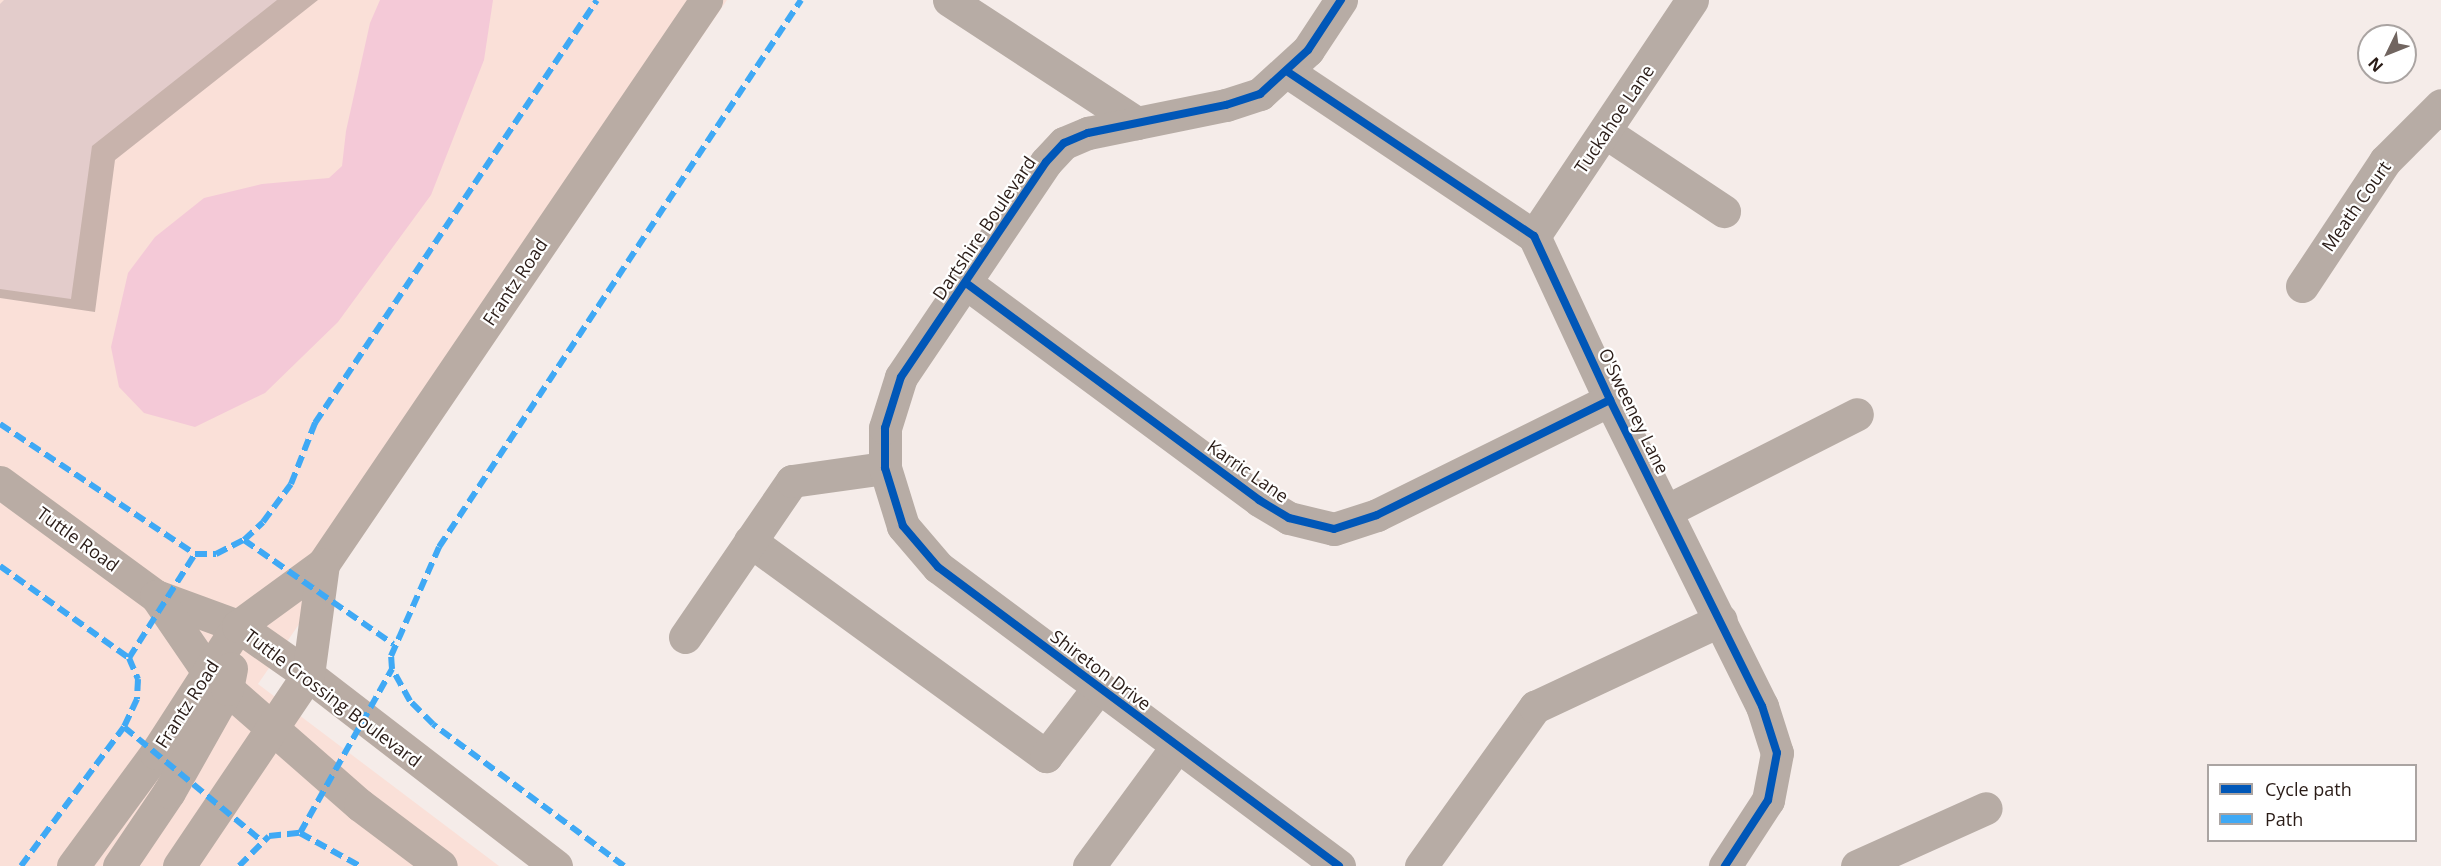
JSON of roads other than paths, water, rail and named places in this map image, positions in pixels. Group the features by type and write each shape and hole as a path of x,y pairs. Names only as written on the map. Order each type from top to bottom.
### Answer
{"main road":[{"name":"Frantz Road","path":"238,627 324,564 706,0"},
{"name":"Tuttle Road","path":"0,482 156,596"},
{"name":"Frantz Road","path":"179,866 308,675 324,564"},
{"name":"Tuttle Crossing Boulevard","path":"156,596 238,627 308,675 556,866"},
{"path":"156,596 218,681 360,805 441,866"},
{"path":"119,866 169,792 218,681 238,627"},
{"name":"Frantz Road","path":"73,866 156,753 218,681"}],"street":[{"path":"949,0 1137,123"},
{"name":"Dartshire Boulevard","path":"885,468 885,428 901,377 1046,162 1064,143 1088,133 1226,105 1260,94 1288,72 1308,50 1341,0"},
{"name":"Tuckahoe Lane","path":"1534,236 1692,0"},
{"path":"1288,72 1534,236"},
{"name":"Meath Court","path":"2302,286 2385,161 2441,105"},
{"path":"1605,132 1724,211"},
{"name":"O'Sweeney Lane","path":"1534,236 1610,400 1762,706 1777,753 1768,800 1725,866"},
{"name":"Karric Lane","path":"966,282 1259,500 1289,518 1334,529 1377,515 1610,400"},
{"path":"1666,511 1857,414"},
{"path":"685,637 792,481 885,468"},
{"name":"Shireton Drive","path":"885,468 903,526 938,567 1339,866"},
{"path":"750,542 1046,756 1099,687"},
{"path":"1421,866 1535,707 1721,620"},
{"path":"1089,866 1177,746"},
{"path":"1857,866 1986,808"}]}
